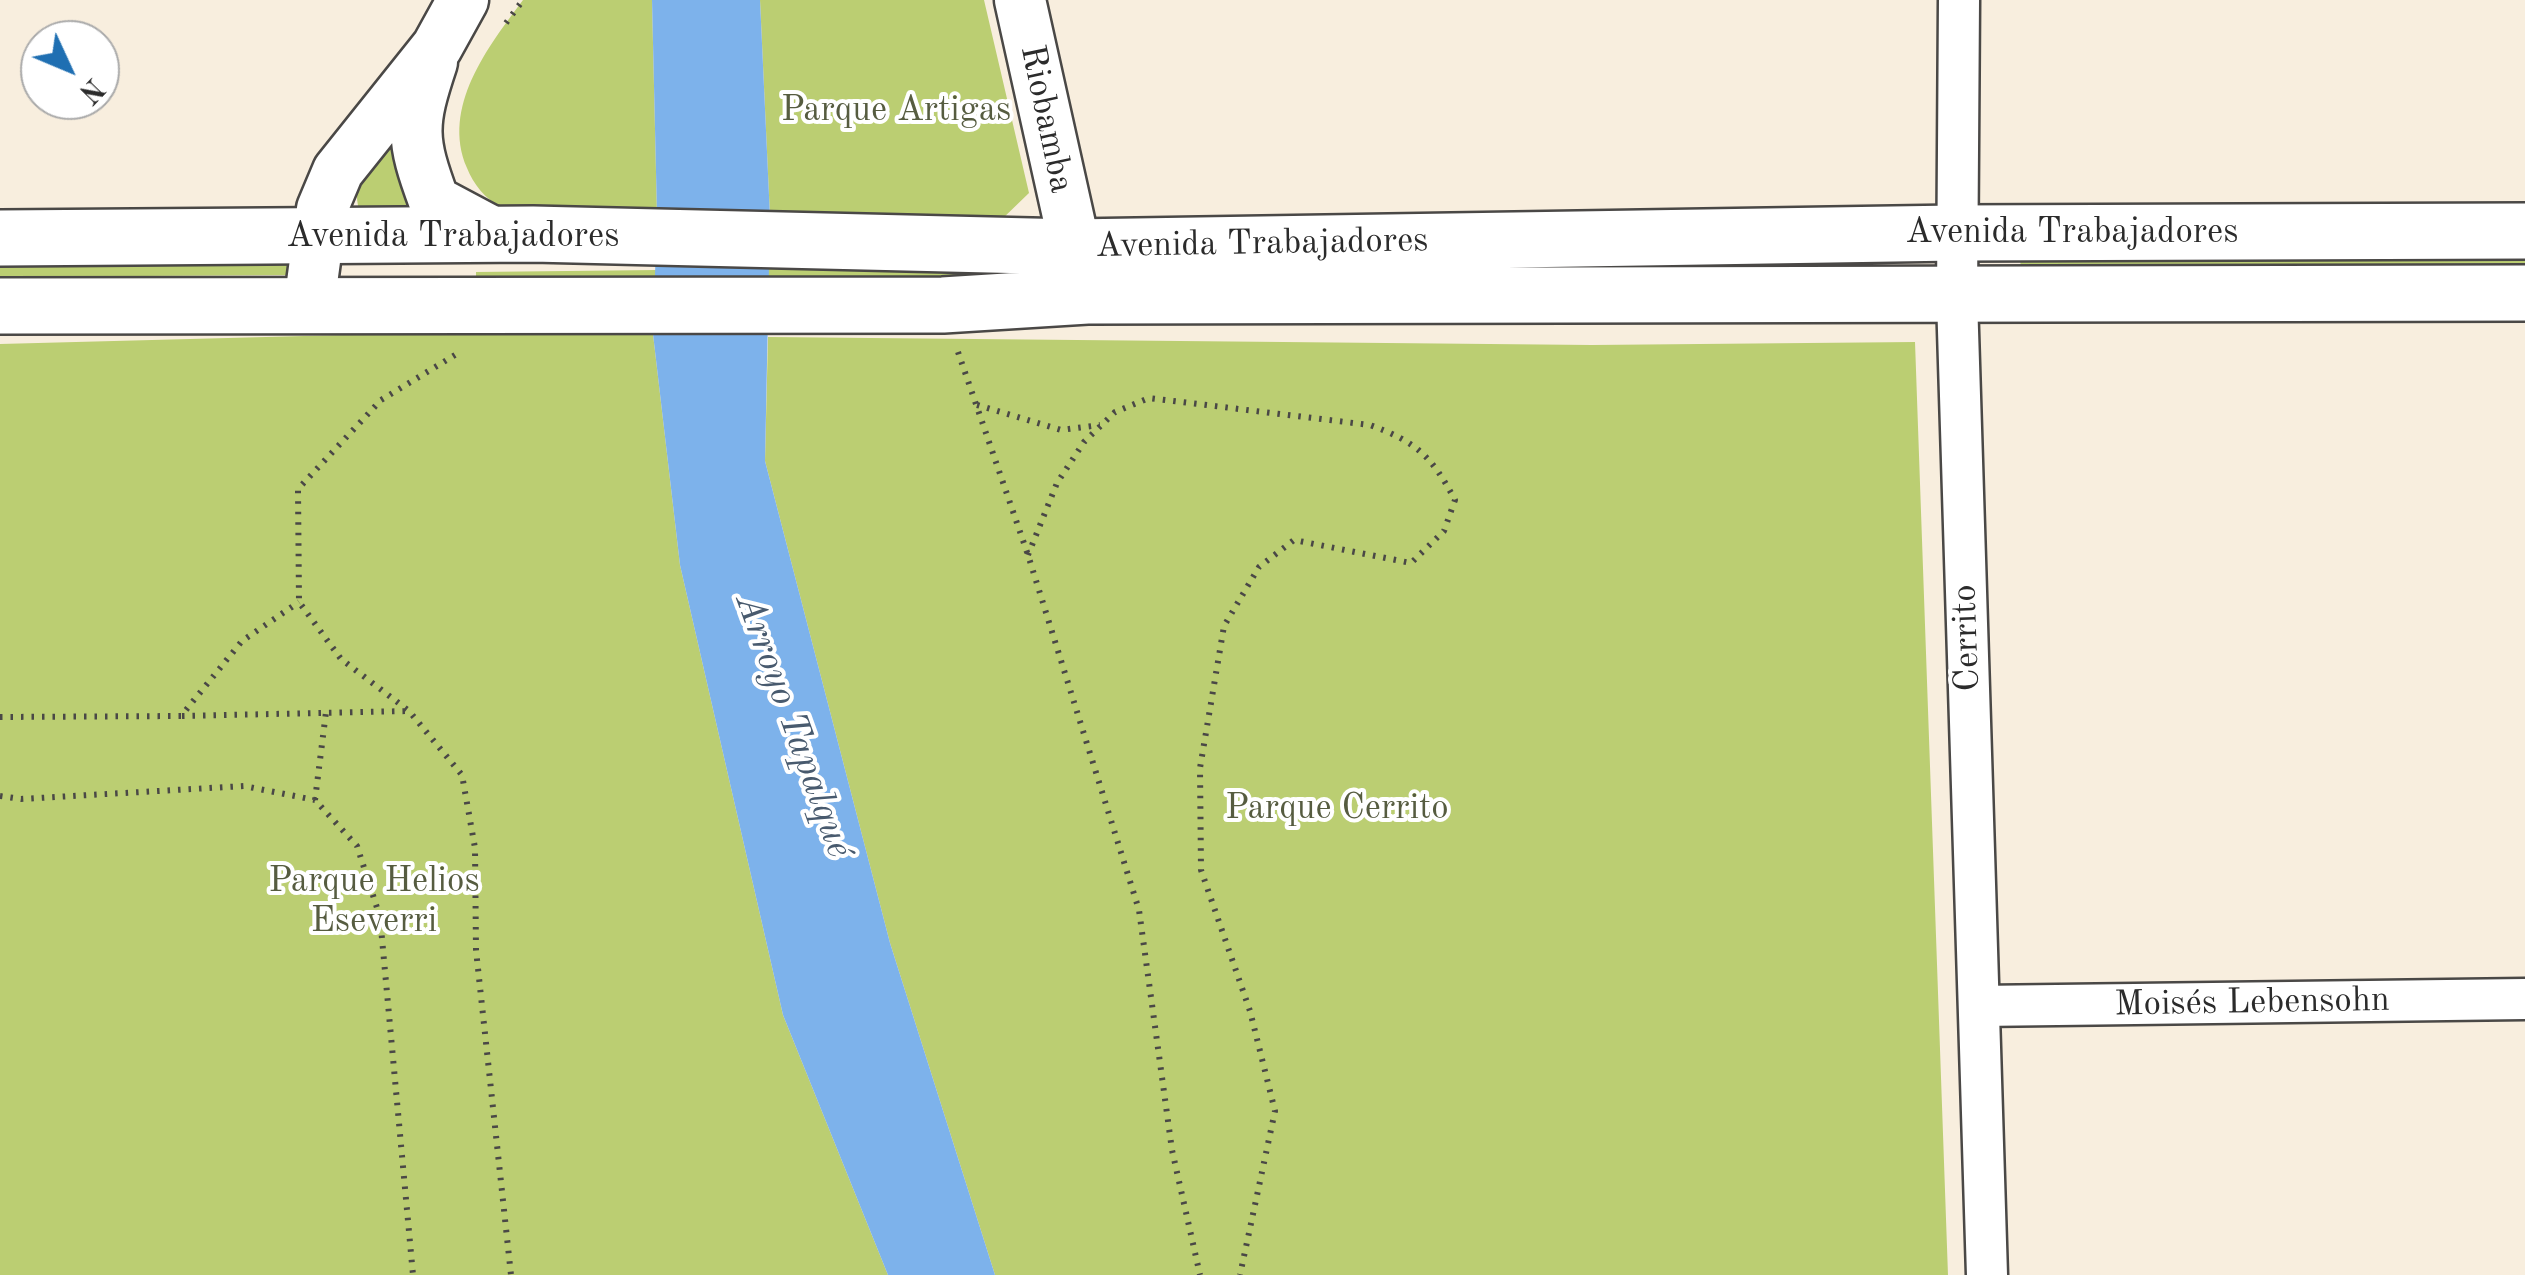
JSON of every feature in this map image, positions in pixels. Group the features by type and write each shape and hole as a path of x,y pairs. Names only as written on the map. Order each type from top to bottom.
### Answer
{"main road":[{"name":"Avenida Trabajadores","path":"0,306 517,303 949,323 1080,272 1956,233 2525,231"},
{"name":"Avenida Trabajadores","path":"0,238 514,234 935,248 1080,272 1957,298 2525,293"}],"street":[{"name":"Riobamba","path":"1020,0 1080,272"},
{"name":"Cerrito","path":"1959,0 1957,298 1987,1275"},
{"path":"309,305 322,209 338,170 437,47 483,14"},
{"path":"437,47 414,118 418,159 434,201 514,234"},
{"name":"Moisés Lebensohn","path":"1979,1006 2525,999"}],"path":[{"path":"483,14 523,0"},
{"path":"949,323 1028,555 1139,910 1172,1150 1200,1275"},
{"path":"462,350 381,400 298,489 299,602 342,658 409,711 462,775 475,848 476,950 511,1275"},
{"path":"1028,555 1057,483 1101,425 1114,412 1149,398 1370,425 1402,436 1434,461 1456,500 1444,531 1412,563 1294,540 1259,567 1224,626 1200,768 1201,870 1250,1011 1275,1111 1240,1275"},
{"path":"977,405 1061,430 1101,425"},
{"path":"181,716 242,641 299,602"},
{"path":"0,718 409,711"},
{"path":"314,800 326,712"},
{"path":"0,796 21,799 244,786 314,800 358,846 380,917 413,1275"}],"green space":[{"path":"523,0 652,0 657,215 517,211 502,207 480,191 467,168 461,145 464,100 483,58"},
{"name":"Parque Artigas","path":"760,0 984,0 1029,193 998,223 770,217"},
{"path":"392,126 412,202 408,214 360,212 360,177"},
{"path":"2525,253 2525,263 2021,269 2020,259"},
{"path":"292,265 293,275 0,277 0,267"},
{"path":"1019,266 1020,276 476,282 476,272"},
{"name":"Parque Helios Eseverri","path":"494,331 653,334 680,565 783,1015 888,1275 0,1275 0,344"},
{"name":"Parque Cerrito","path":"768,337 1592,345 1915,342 1948,1275 995,1275 890,943 765,461"}],"water":[{"name":"Arroyo Tapalqué","path":"652,0 760,0 770,217 765,461 890,943 995,1275 888,1275 783,1015 680,565 653,334 657,215"}]}
